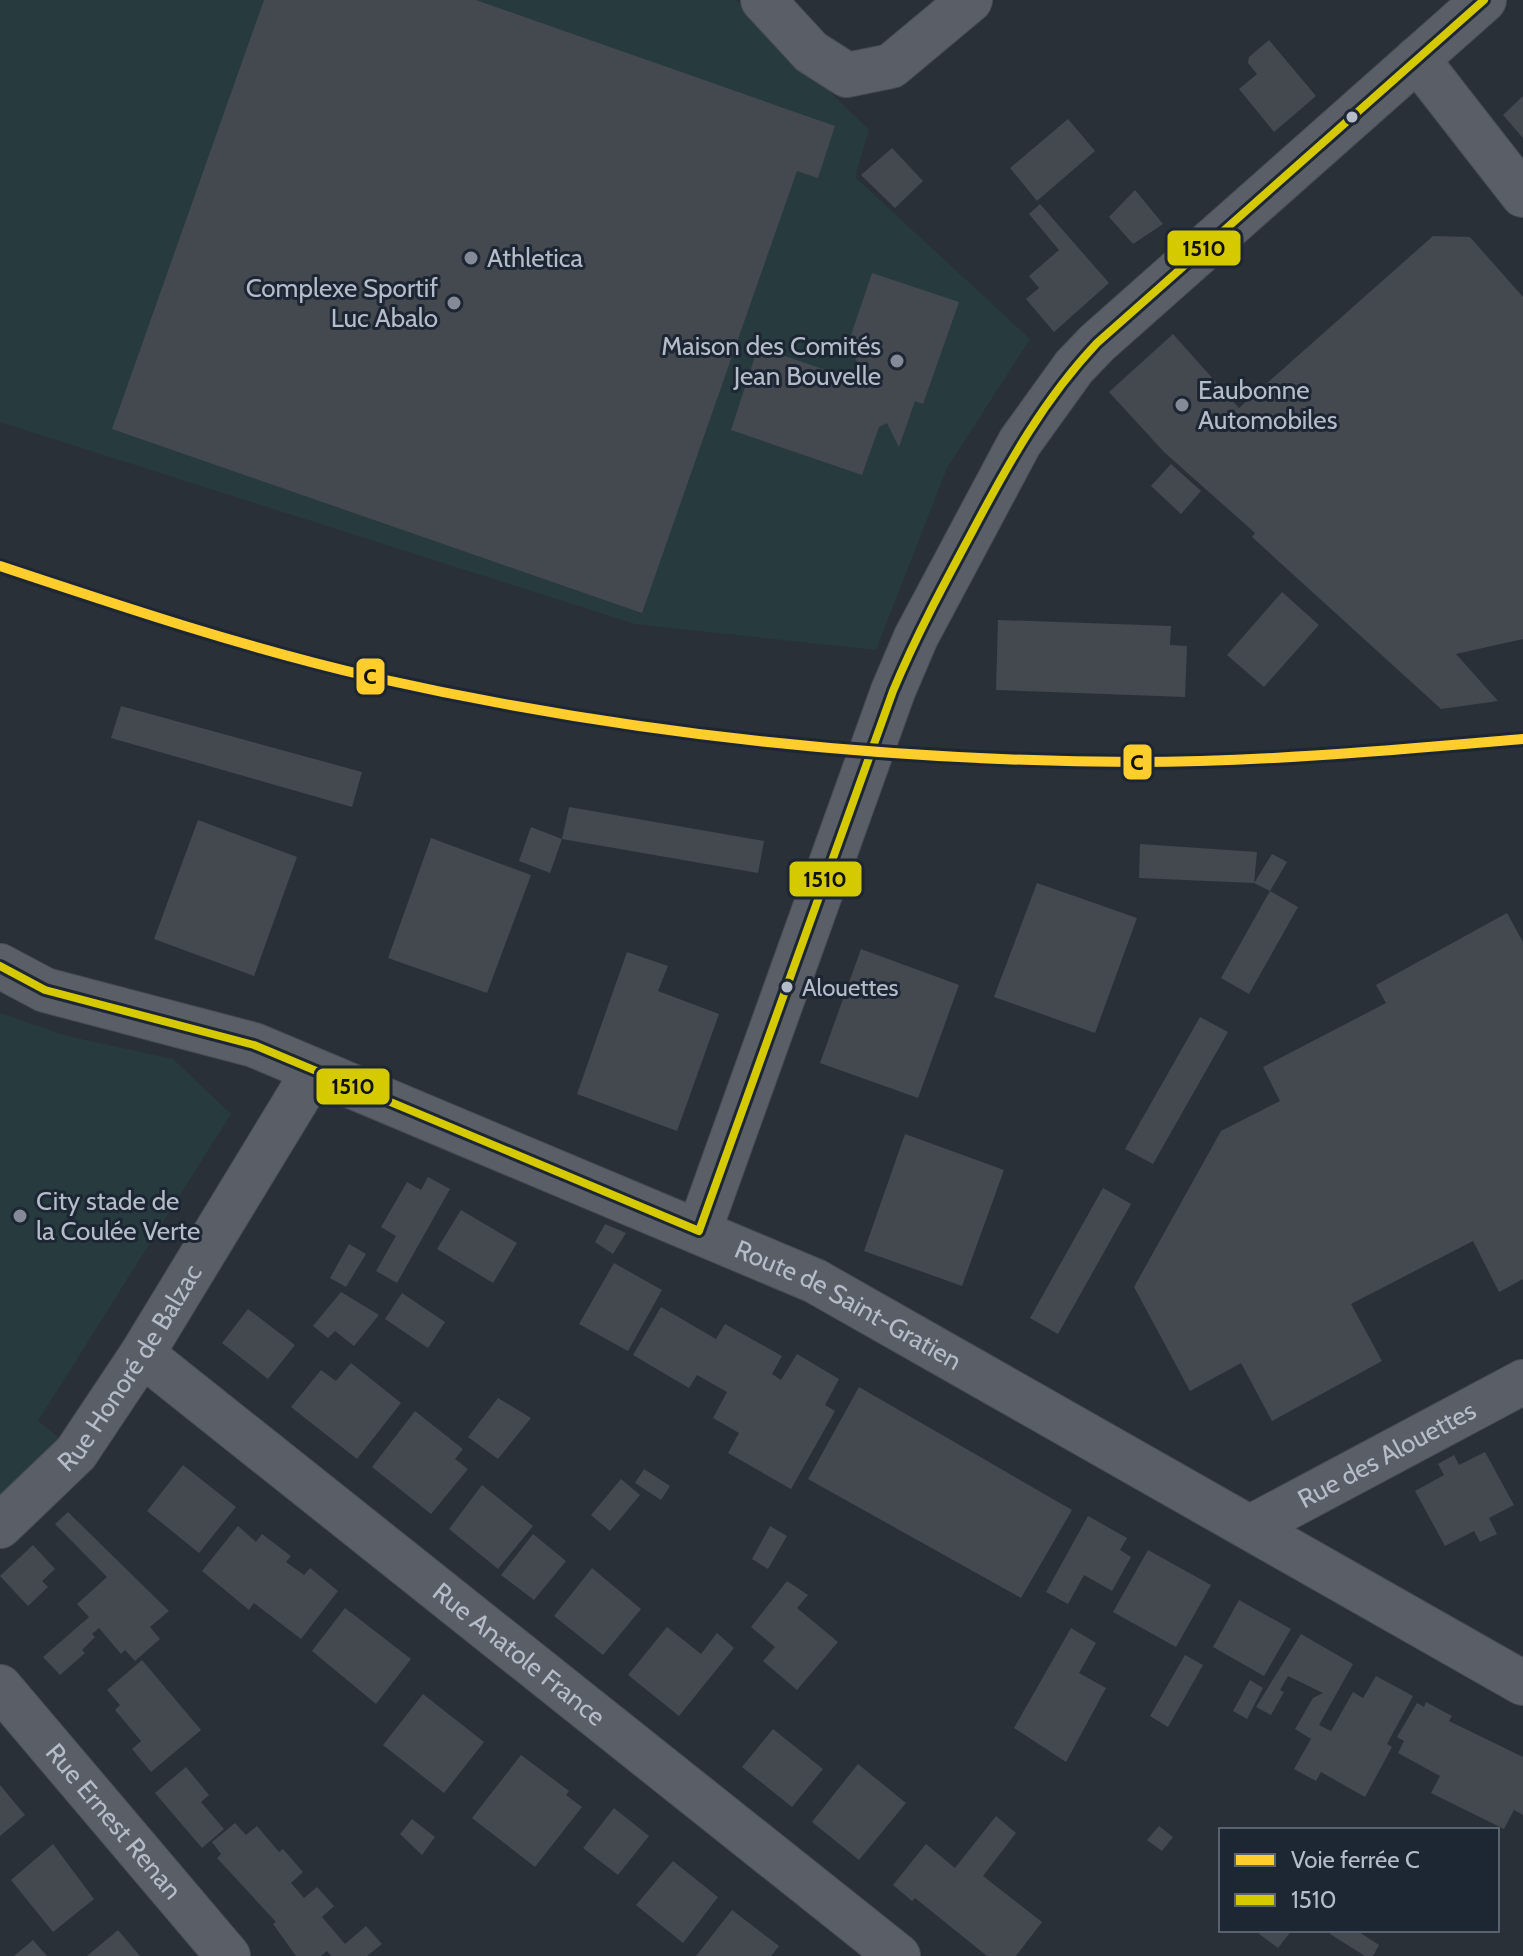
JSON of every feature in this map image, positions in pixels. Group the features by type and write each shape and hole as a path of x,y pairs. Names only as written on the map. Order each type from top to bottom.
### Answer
{"street":[{"path":"763,0 811,52 847,75 891,66 970,0"},
{"path":"699,1231 893,691 945,579 1020,442 1058,388 1097,343 1484,0"},
{"path":"1417,59 1523,195"},
{"name":"Route de Saint-Gratien","path":"0,966 45,990 254,1045 815,1281 1523,1683"},
{"name":"Rue Honoré de Balzac","path":"0,1526 76,1453 142,1354 314,1071"},
{"name":"Rue Anatole France","path":"142,1354 898,1956"},
{"name":"Rue des Alouettes","path":"1251,1527 1523,1382"},
{"name":"Rue Ernest Renan","path":"0,1687 228,1956"}],"green space":[{"name":"Athletica","path":"0,0 736,0 869,130 855,177 1030,339 947,468 876,650 635,624 0,422"},
{"path":"0,1013 67,1036 173,1059 231,1114 38,1421 67,1444 0,1505"}],"building":[{"name":"Complexe Sportif Luc Abalo","path":"264,0 476,0 835,126 818,178 797,171 642,613 112,429"},
{"path":"1269,40 1316,96 1274,132 1239,89 1257,74 1248,63 1249,57"},
{"path":"1523,96 1523,138 1503,115"},
{"path":"1068,119 1095,151 1037,201 1010,168"},
{"path":"892,148 923,181 895,208 861,175"},
{"path":"1135,190 1163,224 1133,244 1109,217"},
{"path":"1040,204 1109,283 1054,332 1026,299 1039,288 1029,276 1059,250 1029,214"},
{"path":"1433,236 1470,237 1523,297 1523,639 1456,654 1498,701 1441,709 1252,537 1255,533 1164,452 1109,392 1173,334 1239,408"},
{"name":"Maison des Comités Jean Bouvelle","path":"872,273 959,302 923,404 915,401 899,447 887,423 879,427 862,475 731,430 758,347 855,380 864,375 848,344"},
{"path":"1171,464 1201,491 1181,514 1151,486"},
{"path":"1282,592 1319,625 1264,687 1227,655"},
{"path":"998,620 1171,626 1170,645 1187,646 1185,697 996,690"},
{"path":"121,706 362,772 352,807 111,738"},
{"path":"569,807 764,841 758,873 562,839"},
{"path":"198,820 297,857 254,976 154,939"},
{"path":"531,827 562,839 550,873 519,861"},
{"path":"431,838 531,875 487,993 388,958"},
{"path":"1140,844 1257,852 1254,883 1139,878"},
{"path":"1272,854 1287,862 1270,891 1254,883"},
{"path":"1037,883 1137,918 1095,1033 994,997"},
{"path":"1270,891 1298,907 1249,994 1221,978"},
{"path":"1507,913 1523,942 1523,1279 1499,1292 1473,1241 1351,1304 1382,1361 1272,1421 1241,1363 1190,1391 1134,1287 1221,1131 1280,1101 1263,1067 1386,1003 1376,985"},
{"path":"861,949 959,985 918,1098 820,1063"},
{"path":"627,952 668,966 658,991 719,1014 677,1131 577,1094"},
{"path":"1200,1017 1228,1032 1153,1164 1125,1149"},
{"path":"905,1134 1004,1170 962,1286 864,1251"},
{"path":"428,1177 450,1189 397,1283 376,1271 396,1236 381,1227 407,1182 421,1190"},
{"path":"1103,1188 1131,1204 1058,1334 1030,1318"},
{"path":"461,1210 517,1243 493,1283 437,1249"},
{"path":"605,1224 626,1233 613,1254 595,1242"},
{"path":"349,1244 366,1254 346,1287 330,1278"},
{"path":"614,1263 662,1290 628,1351 579,1324"},
{"path":"341,1292 379,1315 354,1346 335,1331 328,1338 313,1326"},
{"path":"402,1293 445,1322 428,1348 385,1319"},
{"path":"661,1307 716,1339 725,1324 782,1356 772,1374 781,1380 797,1354 839,1379 825,1405 835,1411 791,1489 728,1453 739,1433 713,1418 727,1392 697,1375 689,1388 633,1355"},
{"path":"248,1309 295,1345 268,1379 222,1343"},
{"path":"351,1363 401,1403 357,1459 291,1407 321,1370 336,1381"},
{"path":"859,1387 1072,1510 1021,1598 808,1479"},
{"path":"498,1398 531,1418 498,1459 468,1437"},
{"path":"415,1411 463,1449 455,1459 468,1469 431,1514 372,1467"},
{"path":"1485,1452 1514,1505 1489,1518 1497,1534 1480,1542 1474,1531 1445,1546 1415,1491 1444,1475 1438,1464 1454,1455 1459,1465"},
{"path":"183,1465 236,1507 199,1553 147,1511"},
{"path":"644,1469 670,1486 661,1500 635,1483"},
{"path":"621,1479 640,1495 610,1531 591,1515"},
{"path":"482,1485 533,1526 498,1569 449,1529"},
{"path":"68,1512 169,1611 150,1627 160,1639 135,1661 125,1650 121,1654 99,1628 82,1650 85,1653 60,1675 43,1657 89,1617 77,1604 107,1577 55,1524"},
{"path":"1088,1516 1127,1538 1120,1550 1131,1557 1112,1591 1084,1575 1068,1604 1046,1592"},
{"path":"238,1526 256,1542 262,1534 291,1556 286,1562 304,1575 310,1568 338,1591 301,1639 254,1603 249,1610 202,1571"},
{"path":"770,1526 787,1536 768,1569 752,1559"},
{"path":"533,1534 566,1561 534,1600 501,1575"},
{"path":"33,1545 55,1569 42,1581 48,1587 28,1606 0,1576"},
{"path":"1148,1550 1211,1585 1176,1647 1113,1612"},
{"path":"592,1568 641,1609 603,1655 554,1616"},
{"path":"787,1581 808,1595 797,1608 838,1642 797,1690 763,1661 775,1647 751,1627"},
{"path":"1239,1600 1291,1629 1264,1676 1213,1647"},
{"path":"345,1608 411,1659 376,1704 312,1651"},
{"path":"667,1627 701,1654 717,1633 734,1648 679,1716 628,1675"},
{"path":"1071,1628 1096,1643 1079,1673 1106,1688 1066,1762 1014,1728"},
{"path":"1301,1634 1353,1664 1319,1725 1331,1731 1353,1692 1363,1698 1376,1676 1413,1696 1387,1744 1392,1747 1365,1797 1321,1772 1316,1781 1294,1769 1311,1739 1295,1729 1313,1698 1323,1693 1288,1676 1280,1690 1284,1692 1271,1715 1256,1707"},
{"path":"1185,1655 1203,1665 1168,1727 1150,1716"},
{"path":"142,1660 201,1730 151,1772 132,1749 141,1741 115,1710 120,1705 107,1690"},
{"path":"1250,1680 1263,1688 1247,1719 1233,1711"},
{"path":"423,1694 484,1742 444,1793 383,1745"},
{"path":"1426,1702 1452,1716 1449,1721 1523,1757 1523,1815 1514,1810 1504,1829 1431,1793 1440,1776 1398,1753 1404,1741 1397,1737 1417,1703 1424,1707"},
{"path":"773,1729 823,1769 792,1807 742,1767"},
{"path":"521,1755 569,1791 566,1795 582,1807 535,1867 472,1818"},
{"path":"858,1764 906,1803 859,1860 812,1822"},
{"path":"186,1767 209,1795 201,1802 224,1829 202,1848 155,1793"},
{"path":"0,1785 25,1815 0,1836"},
{"path":"614,1808 649,1836 618,1875 583,1848"},
{"path":"996,1816 1016,1833 983,1876 1042,1922 1016,1956 987,1956 915,1898 912,1901 893,1885 926,1844 955,1868"},
{"path":"412,1819 435,1837 422,1855 400,1834"},
{"path":"235,1823 246,1835 257,1826 279,1852 283,1849 303,1872 291,1883 304,1898 317,1887 334,1906 322,1917 345,1944 366,1926 382,1944 367,1956 331,1956 327,1951 321,1956 296,1956 273,1924 276,1922 217,1858 221,1854 212,1842"},
{"path":"1159,1826 1173,1837 1162,1851 1147,1840"},
{"path":"53,1844 94,1899 53,1932 11,1880"},
{"path":"673,1861 718,1897 683,1943 636,1905"},
{"path":"732,1910 779,1946 771,1956 696,1956"},
{"path":"118,1930 140,1956 87,1956"},
{"path":"1259,1932 1290,1932 1278,1948"},
{"path":"1359,1932 1379,1945 1373,1956 1365,1956 1330,1934"},
{"path":"33,1940 47,1956 14,1956"}],"rail line":[{"name":"C","path":"0,566 231,640 372,677 561,714 751,740 943,756 1135,762 1281,758 1523,739"}],"transit line":[{"name":"1510","path":"699,1231 893,691 941,591 1028,433 1060,387 1097,343 1484,0"},
{"name":"1510","path":"0,966 45,990 254,1045 699,1231"}],"place":[{"name":"Athletica","path":"471,258"},
{"name":"Complexe Sportif Luc Abalo","path":"454,303"},
{"name":"Maison des Comités Jean Bouvelle","path":"897,361"},
{"name":"Eaubonne Automobiles","path":"1182,405"},
{"name":"Alouettes","path":"787,987"},
{"name":"City stade de la Coulée Verte","path":"20,1216"}]}
